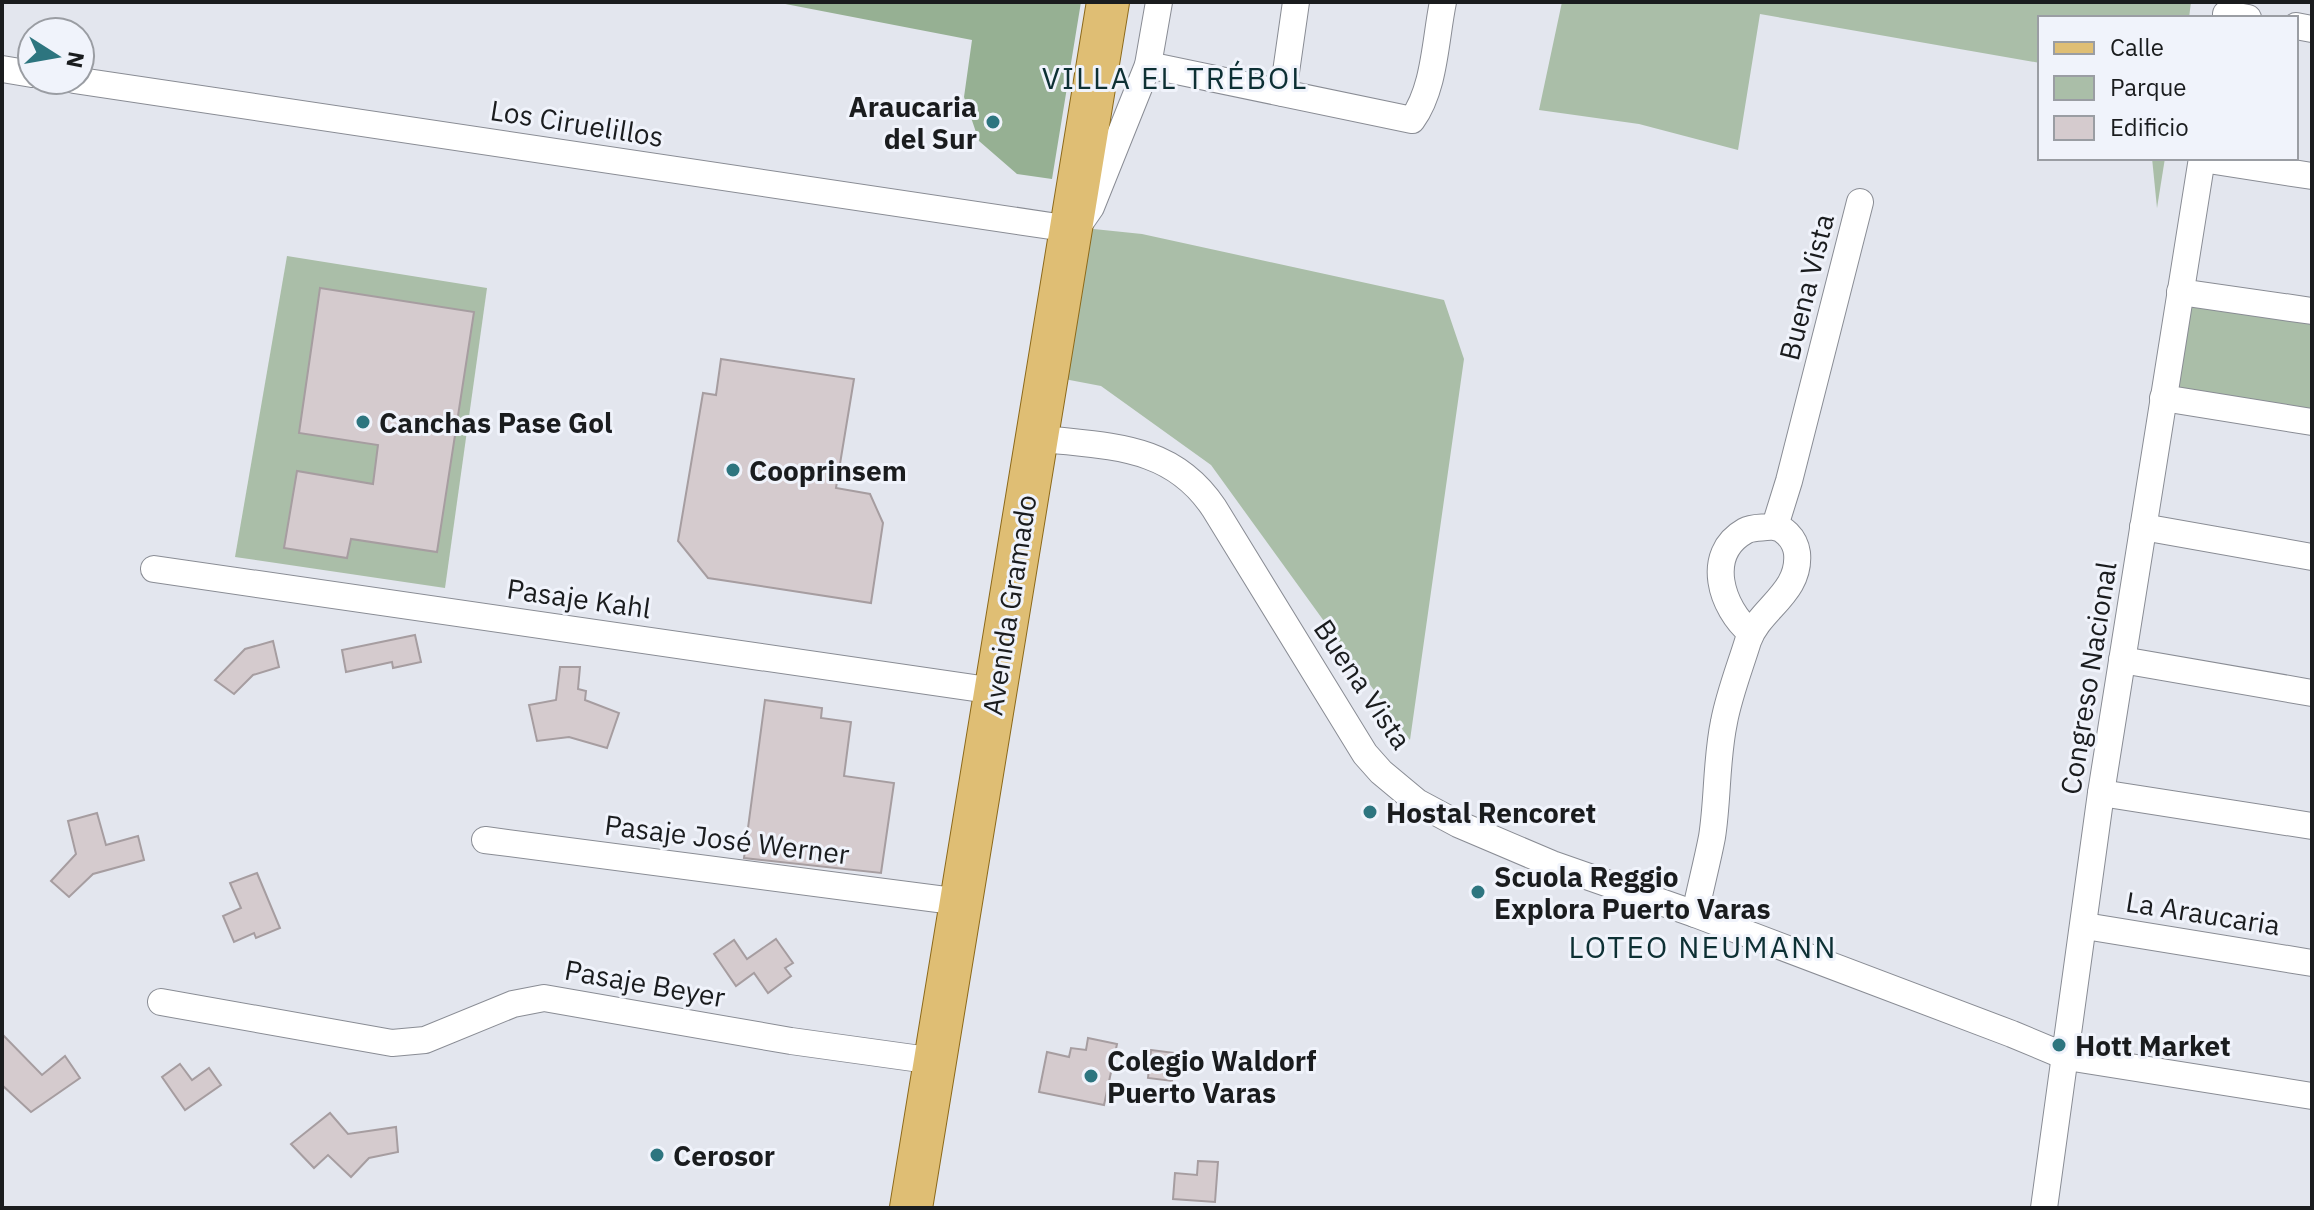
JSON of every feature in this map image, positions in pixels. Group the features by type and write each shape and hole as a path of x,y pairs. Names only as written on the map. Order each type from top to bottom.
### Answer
{"main road":[{"name":"Avenida Gramado","path":"911,1208 1108,2"}],"street":[{"path":"1071,229 1091,207 1148,65 1159,2"},
{"path":"1283,93 1296,2"},
{"path":"1148,65 1412,120 1426,92 1443,2"},
{"name":"Los Ciruelillos","path":"96,83 1071,229"},
{"name":"Congreso Nacional","path":"2051,1207 2101,793 2202,160"},
{"path":"2214,160 2312,176"},
{"name":"Buena Vista","path":"1775,526 1860,202"},
{"path":"2180,292 2312,311"},
{"path":"2163,398 2312,422"},
{"name":"Buena Vista","path":"1037,438 1144,453 1162,459 1192,480 1214,508 1351,736 1381,772 1417,802 1458,824 1552,864 1695,914 2067,1057 2312,1096"},
{"path":"1695,914 1712,836 1724,721 1751,633 1783,596 1793,578 1797,552 1789,535 1775,526 1747,529 1729,544 1720,565 1720,584 1739,623 1751,633"},
{"path":"2143,527 2312,557"},
{"name":"Pasaje Kahl","path":"154,569 995,691"},
{"path":"2122,660 2312,693"},
{"path":"2101,793 2312,826"},
{"name":"Pasaje José Werner","path":"485,840 961,902"},
{"name":"La Araucaria","path":"2085,926 2312,963"},
{"name":"Pasaje Beyer","path":"161,1002 392,1043 425,1040 513,1004 544,998 791,1041 935,1061"}],"green space":[{"path":"775,2 1081,2 1052,179 1017,174 979,141 964,97 972,40"},
{"path":"1562,2 2191,2 2189,16 2038,16 2038,63 1760,14 1738,150 1639,124 1539,110"},
{"path":"2152,160 2165,160 2157,208"},
{"path":"1084,228 1142,234 1444,300 1464,359 1410,740 1211,465 1101,386 1059,378"},
{"name":"Canchas Pase Gol","path":"287,256 487,288 445,588 235,557"},
{"path":"2187,301 2312,318 2312,412 2173,390"}],"building":[{"path":"320,288 474,312 437,552 351,539 347,558 284,548 297,471 373,484 378,445 299,433"},
{"path":"721,359 854,379 836,488 870,494 883,523 871,603 708,578 678,541 703,393 716,395"},
{"path":"415,635 421,662 393,668 392,662 346,672 342,650"},
{"path":"273,641 279,667 253,675 234,694 215,680 245,649"},
{"path":"560,667 580,667 578,689 586,691 585,700 619,713 607,748 569,737 537,741 529,705 556,700"},
{"path":"765,700 822,708 821,718 851,722 844,776 894,783 881,873 744,858"},
{"path":"97,813 106,845 138,836 144,860 93,874 69,897 51,881 76,854 68,821"},
{"path":"257,873 280,928 256,938 254,933 234,942 223,916 241,908 230,883"},
{"path":"776,939 793,963 785,968 791,976 768,993 754,973 736,986 714,954 734,940 747,959"},
{"path":"2,1034 42,1075 65,1056 80,1078 31,1112 2,1085"},
{"path":"1088,1038 1117,1044 1104,1105 1039,1092 1047,1052 1069,1057 1071,1048 1086,1050"},
{"path":"1151,1050 1175,1053 1172,1081 1148,1078"},
{"path":"180,1064 192,1080 209,1068 221,1085 185,1110 162,1077"},
{"path":"330,1113 348,1134 396,1127 398,1152 369,1158 351,1177 328,1155 314,1168 291,1144"},
{"path":"1198,1161 1218,1162 1215,1202 1173,1199 1175,1173 1197,1175"}],"place":[{"name":"Araucaria del Sur","path":"993,122"},
{"name":"Canchas Pase Gol","path":"363,422"},
{"name":"Cooprinsem","path":"733,470"},
{"name":"Hostal Rencoret","path":"1370,812"},
{"name":"Scuola Reggio Explora Puerto Varas","path":"1478,892"},
{"name":"Hott Market","path":"2059,1045"},
{"name":"Colegio Waldorf Puerto Varas","path":"1091,1076"},
{"name":"Cerosor","path":"657,1155"}],"district":[{"name":"VILLA EL TRÉBOL","path":"1175,77"},
{"name":"LOTEO NEUMANN","path":"1703,946"}]}
